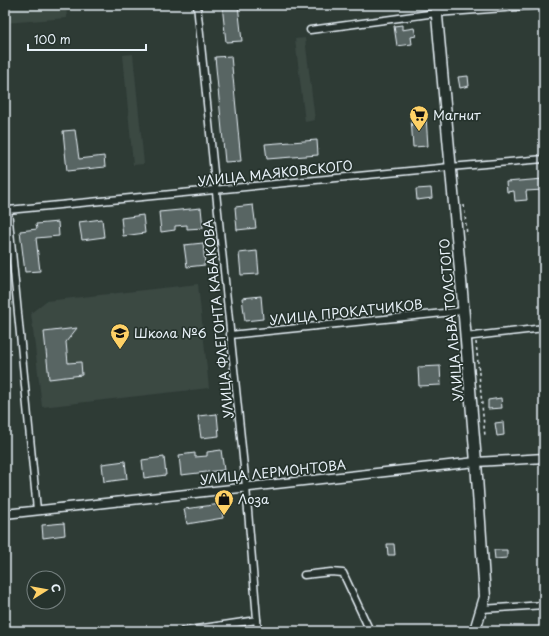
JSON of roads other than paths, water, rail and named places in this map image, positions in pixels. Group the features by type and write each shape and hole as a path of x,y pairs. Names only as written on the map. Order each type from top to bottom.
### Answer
{"main road":[{"name":"УЛИЦА ЛЬВА ТОЛСТОГО","path":"436,9 463,311 470,336 476,462 485,597 476,627 473,631"}],"street":[{"name":"УЛИЦА ФЛЕГОНТА КАБАКОВА","path":"197,5 246,487 258,631"},
{"path":"310,30 436,9 544,5"},
{"name":"УЛИЦА МАЯКОВСКОГО","path":"37,510 8,210 544,159"},
{"name":"УЛИЦА ПРОКАТЧИКОВ","path":"230,335 463,311"},
{"path":"470,336 544,328"},
{"name":"УЛИЦА ЛЕРМОНТОВА","path":"5,514 476,462 544,458"},
{"path":"304,575 331,572 343,573 370,631"},
{"path":"482,609 544,605"},
{"path":"183,631 257,620"}],"place":[{"name":"Магнит","path":"419,132"},
{"name":"Школа №6","path":"120,350"},
{"name":"Лоза","path":"224,516"}]}
